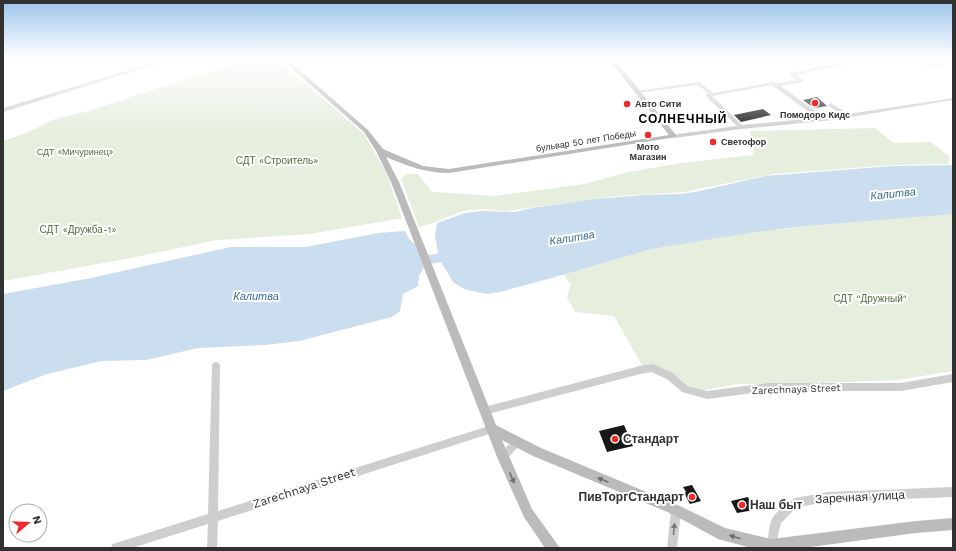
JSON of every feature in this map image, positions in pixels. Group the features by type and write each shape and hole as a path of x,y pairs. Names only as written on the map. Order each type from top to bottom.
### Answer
{"main road":[{"path":"313,85 366,131 380,151 395,182 503,457 528,513 553,548"},
{"path":"632,85 674,136"},
{"name":"бульвар 50 лет Победы","path":"380,151 419,168 434,171 449,171 674,136"},
{"path":"492,429 537,452 676,510 723,534 748,542 773,546"},
{"path":"754,548 916,527 953,524"}],"street":[{"path":"3,110 87,85"},
{"path":"638,92 688,85"},
{"path":"702,85 712,94"},
{"path":"741,127 708,95 771,85"},
{"path":"776,85 822,119"},
{"name":"бульвар 50 лет Победы","path":"674,136 741,127 847,116 953,99"},
{"path":"831,104 847,116"},
{"path":"212,548 216,365"},
{"name":"Zarechnaya Street","path":"484,411 640,370 653,368 670,376 685,389 707,395 768,387 901,387 953,378"},
{"name":"Zarechnaya Street","path":"116,548 492,429"},
{"path":"503,457 517,442"},
{"name":"Заречная улица","path":"773,546 772,535 777,520 795,502 828,497 953,492"},
{"path":"672,548 676,510"}],"green space":[{"path":"169,85 307,85 364,134 387,174 402,218 310,234 217,240 131,258 3,281 3,141 24,134 55,119 88,111"},
{"path":"875,128 894,143 931,142 950,157 948,164 894,165 773,174 684,192 617,196 507,211 482,209 463,211 419,227 401,178 407,174 418,174 432,192 495,196 585,184 624,173 681,163 754,155 750,131"},
{"name":"СДТ \"Дружный\"","path":"953,211 953,371 898,380 738,384 694,392 644,369 614,316 575,312 567,297 571,285 559,268 604,256 733,231 786,229 857,216"}],"water":[{"name":"Калитва","path":"953,165 953,214 805,226 755,232 651,249 541,281 500,292 486,294 464,289 453,282 441,262 425,265 419,276 418,286 403,294 400,311 392,317 299,341 265,345 198,348 146,360 102,361 47,374 3,391 3,294 91,278 231,247 306,247 378,233 405,231 409,239 427,255 438,254 435,235 437,223 465,213 481,211 515,212 532,208 595,199 680,194 765,176 892,166"}],"building":[{"name":"Помодоро Кидс","path":"817,97 827,106 814,108 803,100"},
{"path":"763,109 771,115 741,122 734,115"},
{"name":"Стандарт","path":"624,425 633,446 607,452 599,431"},
{"name":"ПивТоргСтандарт","path":"692,485 701,501 690,504 684,493 686,492 683,487"},
{"name":"Наш быт","path":"748,497 754,510 737,513 731,501"}],"place":[{"name":"Помодоро Кидс","path":"815,103"},
{"name":"Авто Сити","path":"627,104"},
{"name":"Мото Магазин","path":"648,135"},
{"name":"Светофор","path":"713,142"},
{"name":"Стандарт","path":"615,439"},
{"name":"ПивТоргСтандарт","path":"692,497"},
{"name":"Наш быт","path":"742,505"}],"district":[{"name":"СОЛНЕЧНЫЙ","path":"683,119"}],"park label":[{"name":"СДТ «Мичуринец»","path":"75,152"},
{"name":"СДТ «Строитель»","path":"277,160"},
{"name":"СДТ «Дружба-1»","path":"78,229"}]}
